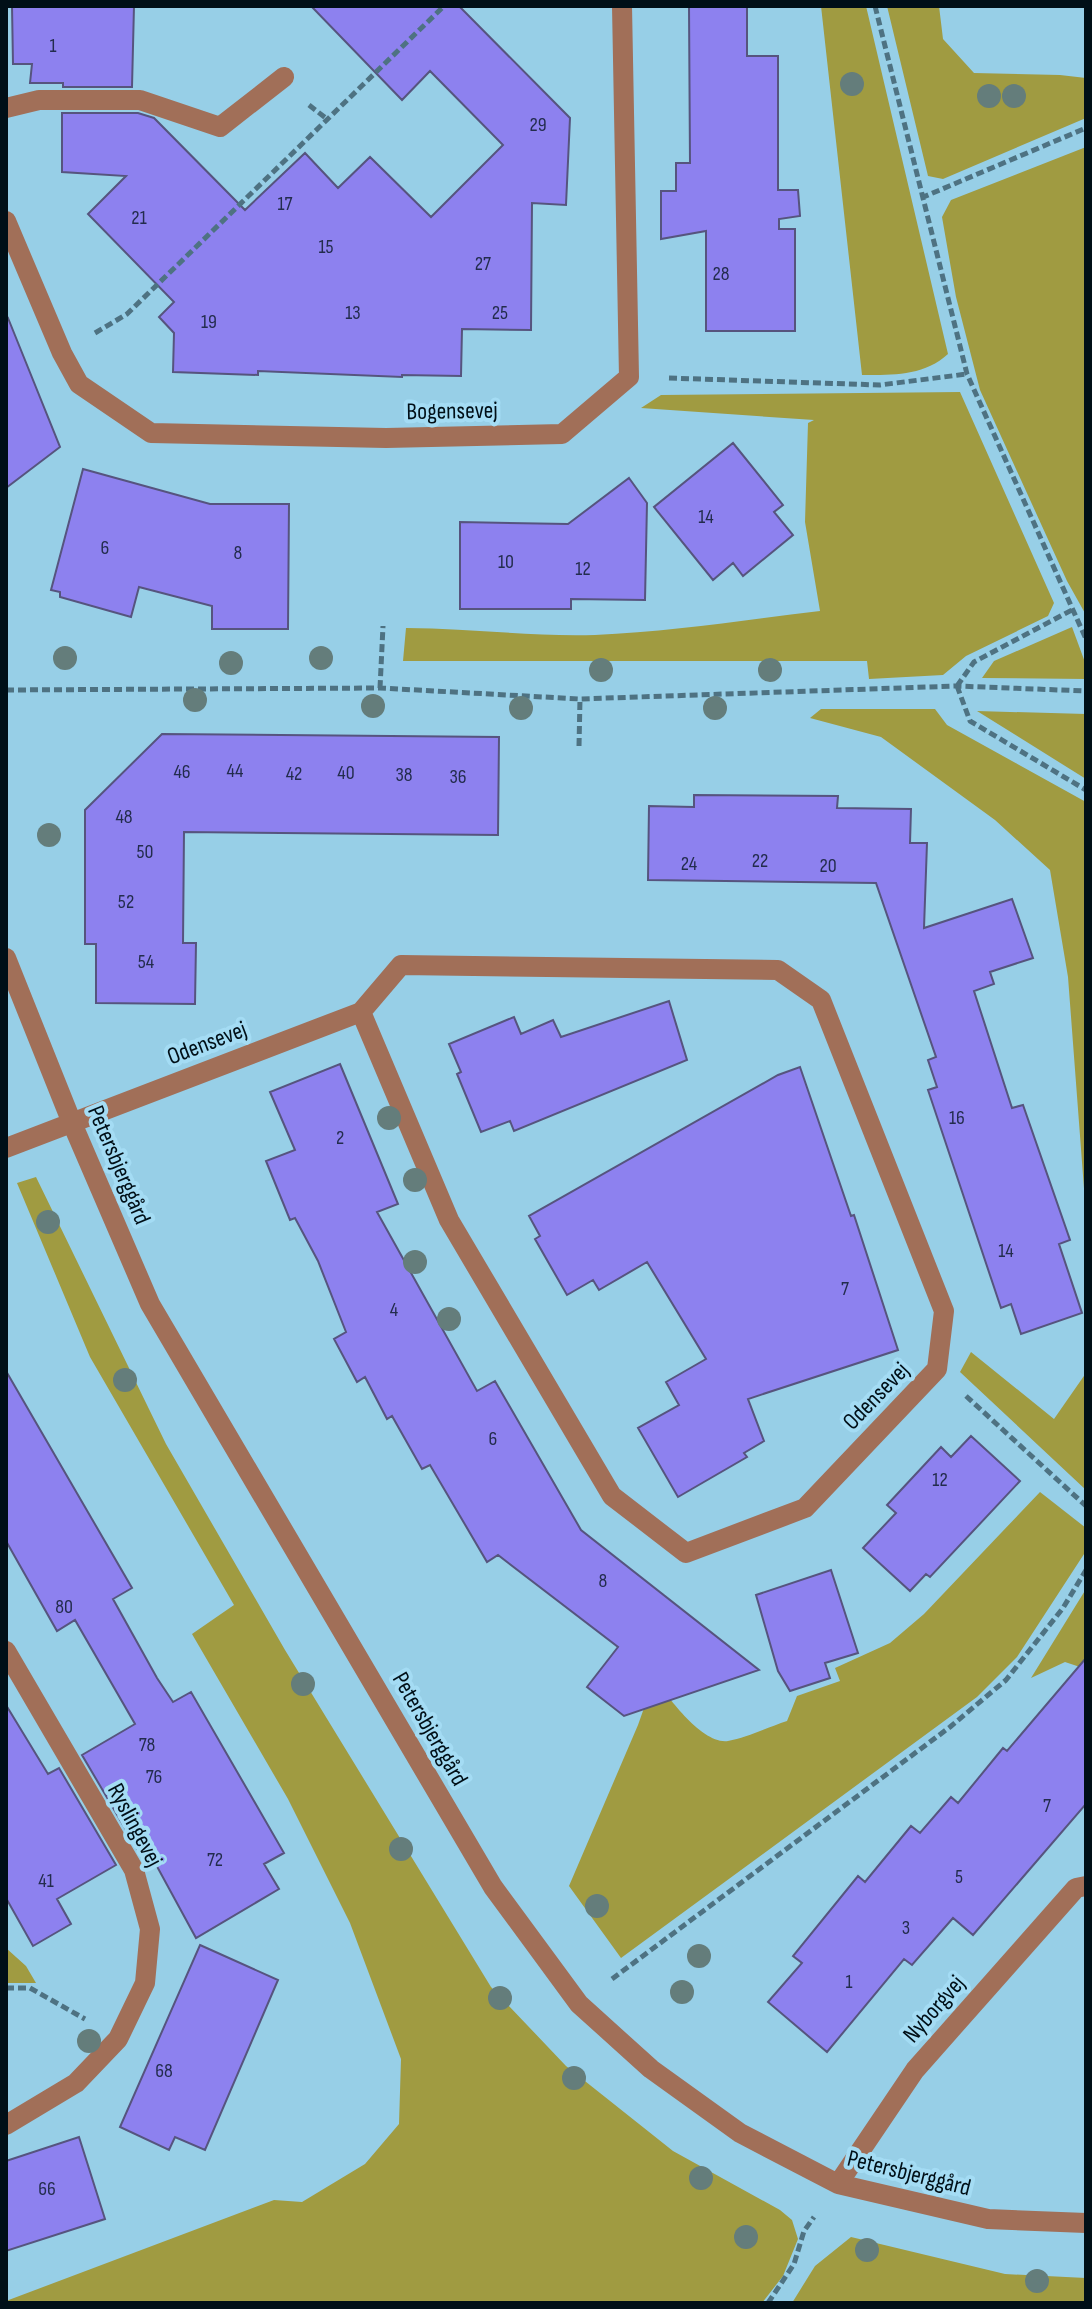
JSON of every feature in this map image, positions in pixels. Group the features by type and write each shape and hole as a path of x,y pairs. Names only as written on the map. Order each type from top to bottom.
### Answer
{"street":[{"path":"622,6 629,377"},
{"path":"6,108 39,100 140,100 220,127 284,77"},
{"name":"Bogensevej","path":"6,221 62,353 79,384 151,433 386,438 562,434 629,377"},
{"name":"Petersbjerggård","path":"6,958 72,1123 150,1304 493,1887 579,2004 651,2069 740,2133 838,2184 988,2219 1086,2223"},
{"name":"Odensevej","path":"72,1123 361,1012 401,965 778,970 821,1000 833,1030 944,1311 937,1369 805,1508 686,1553 612,1496 449,1220 361,1012"},
{"path":"6,1148 72,1123"},
{"name":"Ryslingevej","path":"6,1651 134,1870 150,1929 145,1983 118,2039 76,2083 6,2125"},
{"name":"Nyborgvej","path":"838,2184 915,2070 1076,1888 1086,1886"}],"path":[{"path":"62,353 127,314 444,6"},
{"path":"875,6 967,374 1086,639"},
{"path":"921,198 1086,128"},
{"path":"629,377 880,385 967,374"},
{"path":"957,686 974,662 1072,610"},
{"path":"380,688 383,626"},
{"path":"957,686 970,721 1086,790"},
{"path":"6,690 380,688 580,699 957,686 1086,691"},
{"path":"579,746 580,699"},
{"path":"937,1369 1086,1506"},
{"path":"579,2004 950,1727 1006,1680 1063,1608 1086,1570"},
{"path":"6,1988 30,1988 118,2039"},
{"path":"768,2303 794,2264 804,2231 838,2184"}],"shaded area":[{"path":"821,6 866,6 948,354 929,367 897,374 862,375"},
{"path":"887,6 939,6 943,39 974,73 1086,78 1086,118 943,179 928,176"},
{"path":"1086,147 1086,615 1067,581 980,390 956,297 942,217 951,200"},
{"path":"960,392 1054,603 1048,616 966,656 943,675 869,679 867,661 403,661 406,628 595,635 820,611 805,522 808,423 814,420 641,408 661,395"},
{"path":"1072,627 1086,665 1086,679 982,678 994,661"},
{"path":"821,709 935,709 947,725 1086,802 1086,1215 1068,977 1050,870 995,820 881,737 810,718"},
{"path":"977,711 1086,714 1086,779"},
{"path":"36,1177 166,1444 285,1650 491,1987 566,2066 673,2151 780,2210 792,2220 798,2239 783,2276 762,2303 6,2303 274,2200 302,2202 365,2164 399,2124 401,2059 350,1923 288,1799 192,1634 234,1605 90,1357 17,1183"},
{"path":"971,1352 1054,1419 1086,1373 1086,1490 960,1372"},
{"path":"1040,1492 1086,1528 1086,1551 1017,1657 977,1697 621,1958 569,1886 638,1725 655,1677 686,1718 718,1740 735,1740 787,1721 797,1696 840,1681 835,1668 890,1643 924,1614"},
{"path":"1086,1589 1086,1669 1065,1662 1031,1678"},
{"path":"6,1948 26,1966 36,1983 6,1983"},
{"path":"851,2237 1005,2274 1086,2278 1086,2303 792,2303 815,2266"}],"building":[{"path":"12,6 134,6 132,87 63,87 63,83 30,83 32,64 13,64"},
{"path":"311,6 459,6 570,118 566,205 532,203 531,330 462,329 461,376 173,372 174,333 159,317 174,302 88,214 126,176 62,172 62,113 138,113 154,118 245,210 305,153 338,188 370,157 431,217 503,145 430,71 402,100"},
{"path":"689,6 747,6 747,56 778,56 778,190 798,190 800,216 779,219 779,229 795,229 795,331 706,331 706,231 661,239 661,191 676,191 676,163 690,163"},
{"path":"6,319 60,447 6,488"},
{"path":"733,443 783,505 774,512 793,535 743,576 733,563 713,580 654,507"},
{"path":"83,469 210,504 289,504 288,629 212,629 212,606 139,587 131,617 60,597 60,592 51,590"},
{"path":"629,478 647,503 645,600 571,599 571,609 460,609 460,522 568,524"},
{"path":"162,734 499,737 498,835 184,832 183,943 196,943 195,1004 96,1003 96,944 85,944 85,810"},
{"path":"694,795 838,796 837,808 911,809 910,843 927,843 924,928 1012,899 1033,958 990,972 994,984 974,991 1012,1108 1023,1105 1070,1240 1059,1244 1082,1313 1021,1334 1011,1304 1001,1308 928,1090 937,1087 928,1060 936,1057 876,883 648,880 649,806 694,807"},
{"path":"669,1001 687,1060 514,1131 510,1121 481,1132 457,1074 461,1072 449,1044 514,1017 521,1034 553,1020 561,1037"},
{"path":"340,1064 398,1204 377,1212 477,1391 495,1381 581,1530 759,1670 624,1716 587,1687 618,1647 498,1555 487,1562 430,1465 422,1469 392,1416 387,1419 365,1377 357,1382 334,1339 346,1332 318,1261 295,1218 290,1220 266,1161 295,1150 270,1092"},
{"path":"800,1067 851,1216 854,1215 898,1350 748,1399 764,1441 744,1453 747,1457 678,1497 638,1428 679,1405 666,1382 706,1359 647,1262 599,1290 593,1280 567,1295 535,1239 540,1236 529,1216 778,1075"},
{"path":"6,1371 132,1588 113,1599 157,1678 173,1702 191,1692 284,1853 264,1864 279,1889 196,1938 147,1848 139,1852 82,1755 135,1724 75,1620 57,1631 6,1541"},
{"path":"971,1436 1020,1481 930,1577 926,1574 910,1591 863,1548 896,1513 887,1505 941,1447 951,1457"},
{"path":"831,1570 858,1653 825,1663 830,1678 790,1691 778,1671 756,1595"},
{"path":"1086,1658 1086,1804 973,1935 953,1918 912,1965 904,1959 827,2052 768,2002 802,1963 793,1956 858,1876 865,1882 911,1826 920,1833 951,1797 958,1803 1003,1748 1007,1751"},
{"path":"6,1705 48,1774 59,1768 116,1865 57,1899 71,1924 33,1946 6,1898"},
{"path":"200,1945 278,1980 205,2150 175,2137 169,2150 120,2127"},
{"path":"79,2137 105,2219 6,2251 6,2161"}]}
